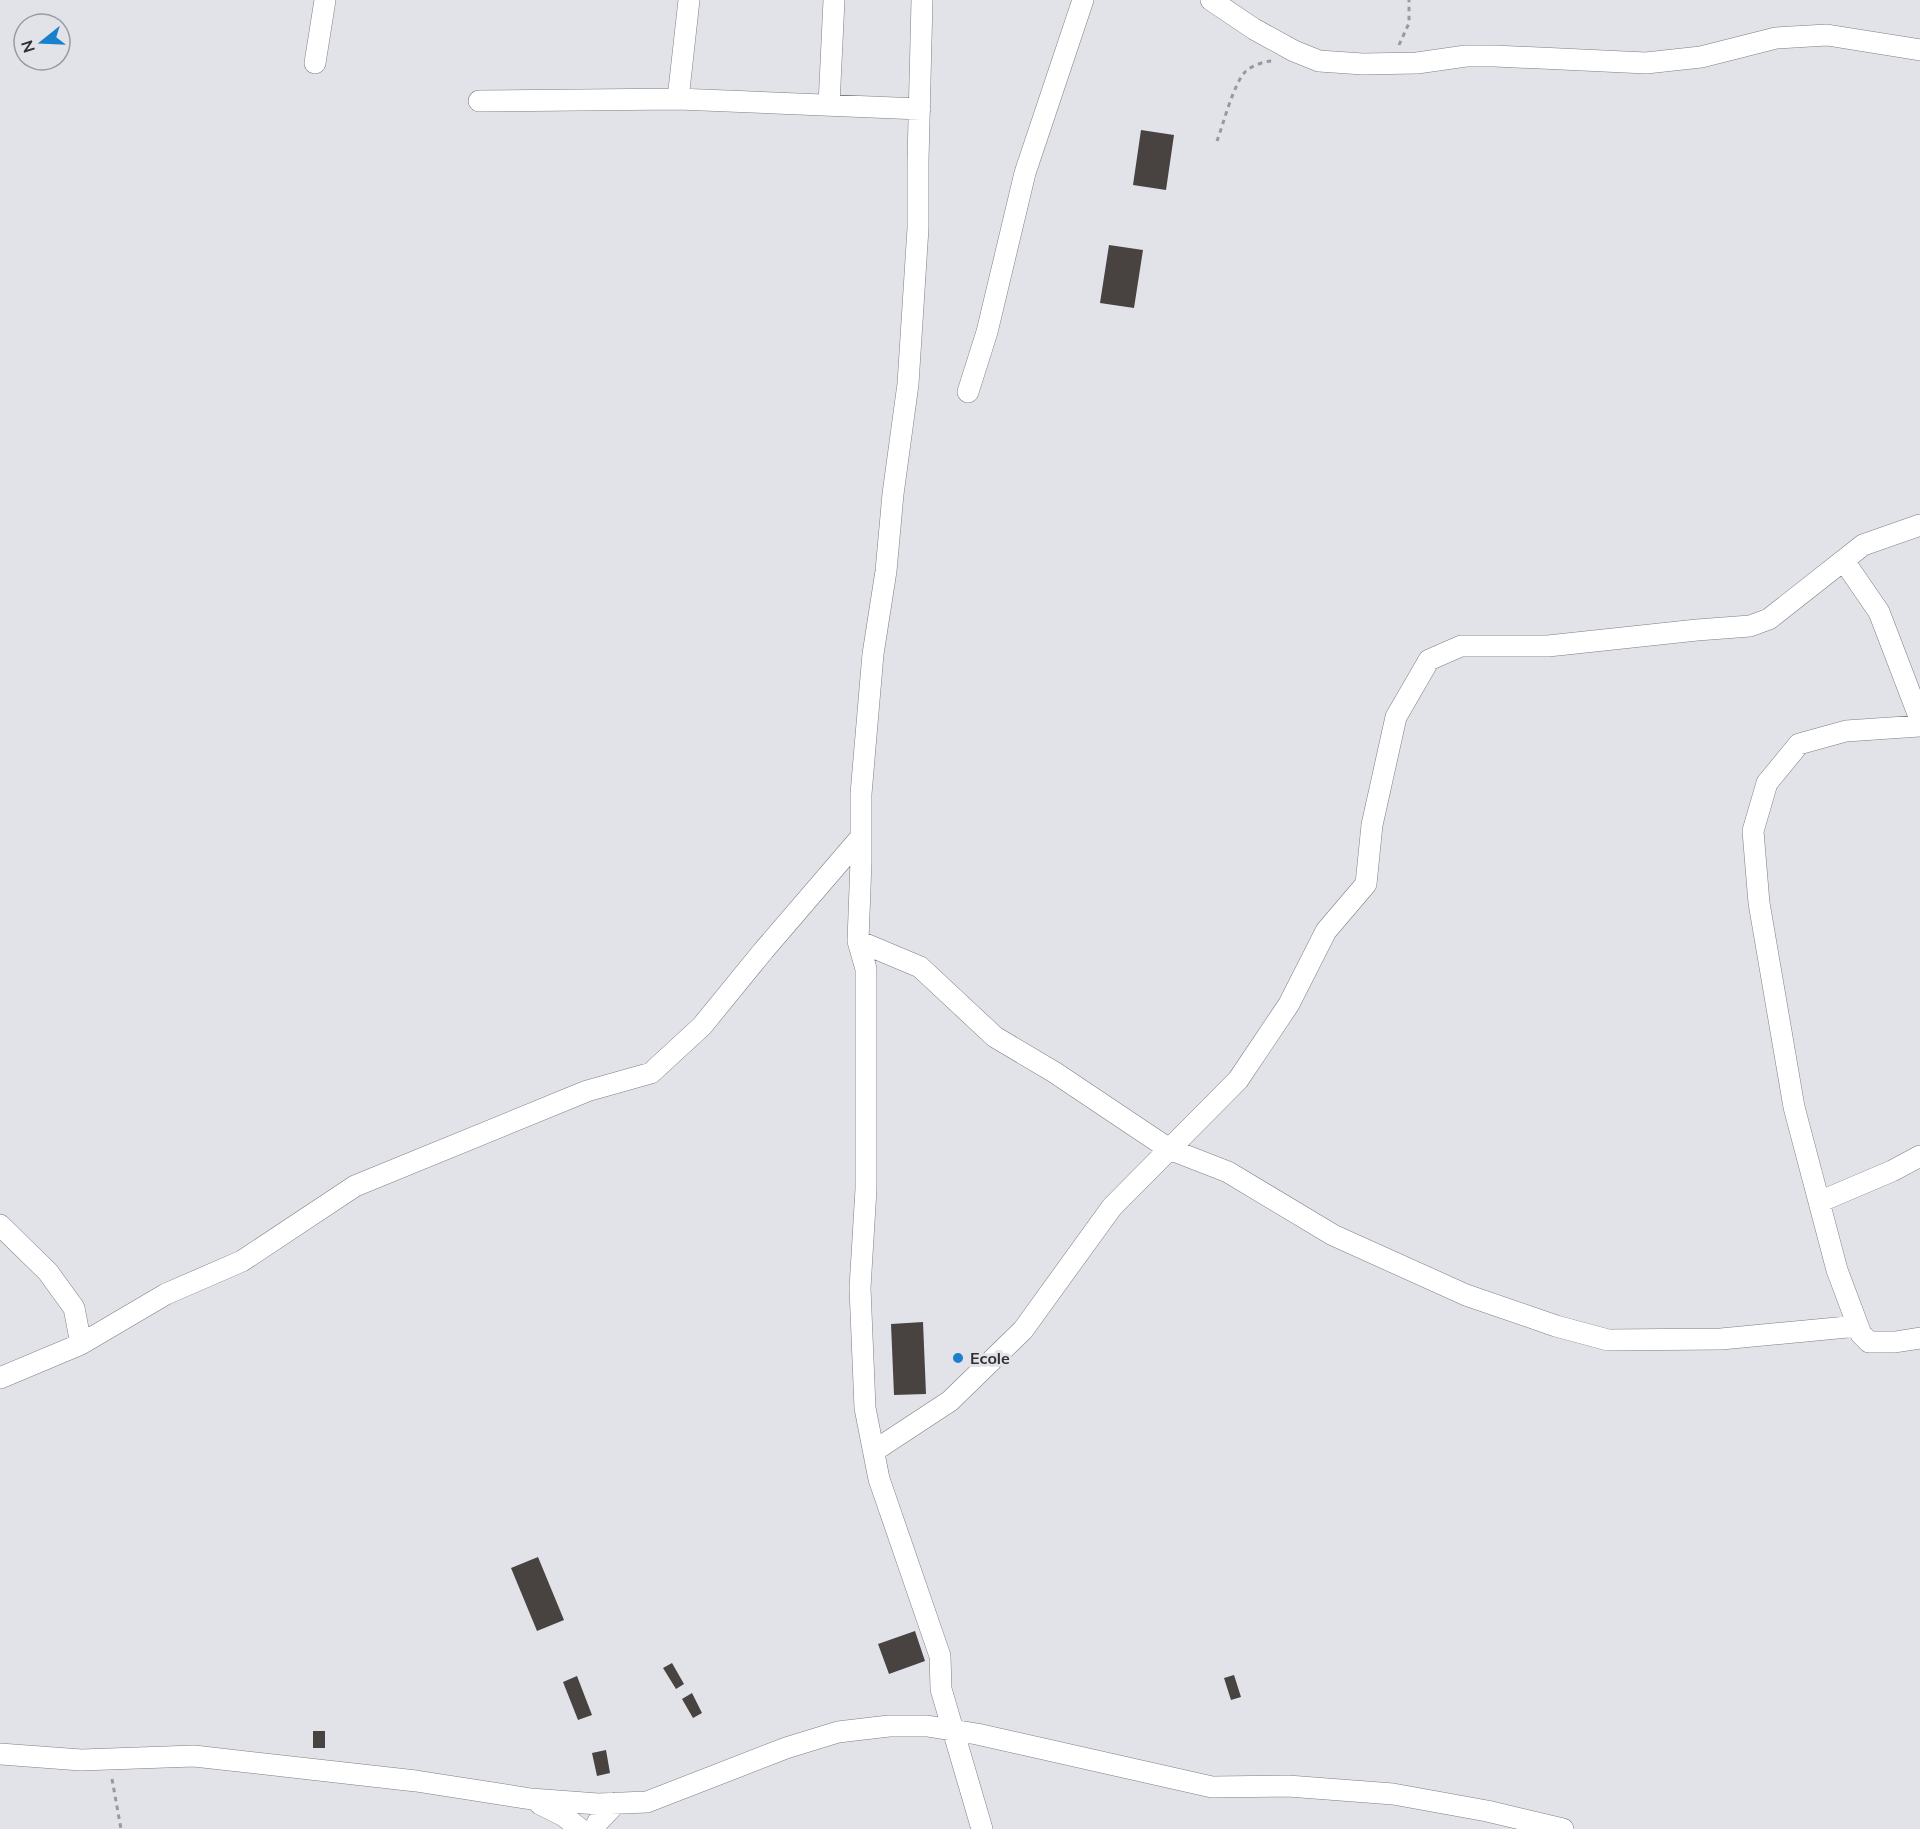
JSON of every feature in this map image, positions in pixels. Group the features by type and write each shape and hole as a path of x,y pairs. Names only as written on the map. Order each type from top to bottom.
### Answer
{"street":[{"path":"315,63 325,0"},
{"path":"678,99 689,0"},
{"path":"829,105 834,0"},
{"path":"922,0 918,228 908,384 893,494 886,571 873,654 861,794 858,941 866,969 866,1189 860,1288 865,1408 879,1479 940,1656 941,1689 982,1829"},
{"path":"968,392 987,332 1025,173 1083,0"},
{"path":"1211,0 1254,29 1319,62 1417,63 1466,56 1518,56 1646,63 1701,57 1776,38 1827,35 1920,50"},
{"path":"479,101 678,99 920,110"},
{"path":"874,1451 950,1401 1023,1330 1112,1207 1238,1080 1289,1004 1326,931 1366,884 1372,825 1396,717 1429,660 1461,646 1548,646 1697,630 1750,627 1769,619 1863,545 1920,525"},
{"path":"1844,561 1879,612 1920,719"},
{"path":"1920,726 1846,731 1799,744 1767,783 1753,831 1760,903 1794,1107 1837,1270 1861,1334 1869,1342 1895,1342 1920,1338"},
{"path":"0,1378 81,1344 166,1294 242,1261 355,1186 587,1091 651,1073 702,1026 861,837"},
{"path":"858,941 920,967 995,1037 1054,1072 1169,1149 1228,1172 1333,1235 1466,1294 1556,1326 1608,1340 1721,1339 1858,1326"},
{"path":"1819,1202 1892,1171 1920,1156"},
{"path":"0,1224 48,1272 74,1308 81,1344"},
{"path":"0,1754 81,1760 194,1756 416,1781 531,1799 616,1803 647,1802 786,1748 838,1732 889,1726 927,1726 1212,1787 1288,1786 1393,1794 1487,1811 1563,1829"},
{"path":"531,1799 564,1816 580,1829"},
{"path":"594,1829 616,1803"}],"path":[{"path":"1391,63 1409,23 1409,0"},
{"path":"1217,141 1235,90 1246,71 1268,61 1278,61"},
{"path":"108,1759 122,1829"}],"building":[{"path":"1141,130 1174,135 1166,190 1133,185"},
{"path":"1109,245 1143,250 1134,308 1100,303"},
{"path":"923,1322 926,1394 894,1395 891,1324"},
{"path":"538,1557 564,1620 537,1631 511,1568"},
{"path":"915,1631 925,1661 889,1674 878,1644"},
{"path":"672,1663 684,1684 676,1689 663,1668"},
{"path":"1234,1675 1241,1697 1231,1700 1224,1678"},
{"path":"577,1676 592,1715 578,1720 563,1682"},
{"path":"692,1693 702,1713 693,1718 682,1699"},
{"path":"313,1731 325,1731 325,1748 313,1748"},
{"path":"606,1750 610,1773 597,1776 592,1753"}],"place":[{"name":"Ecole","path":"958,1358"}]}
